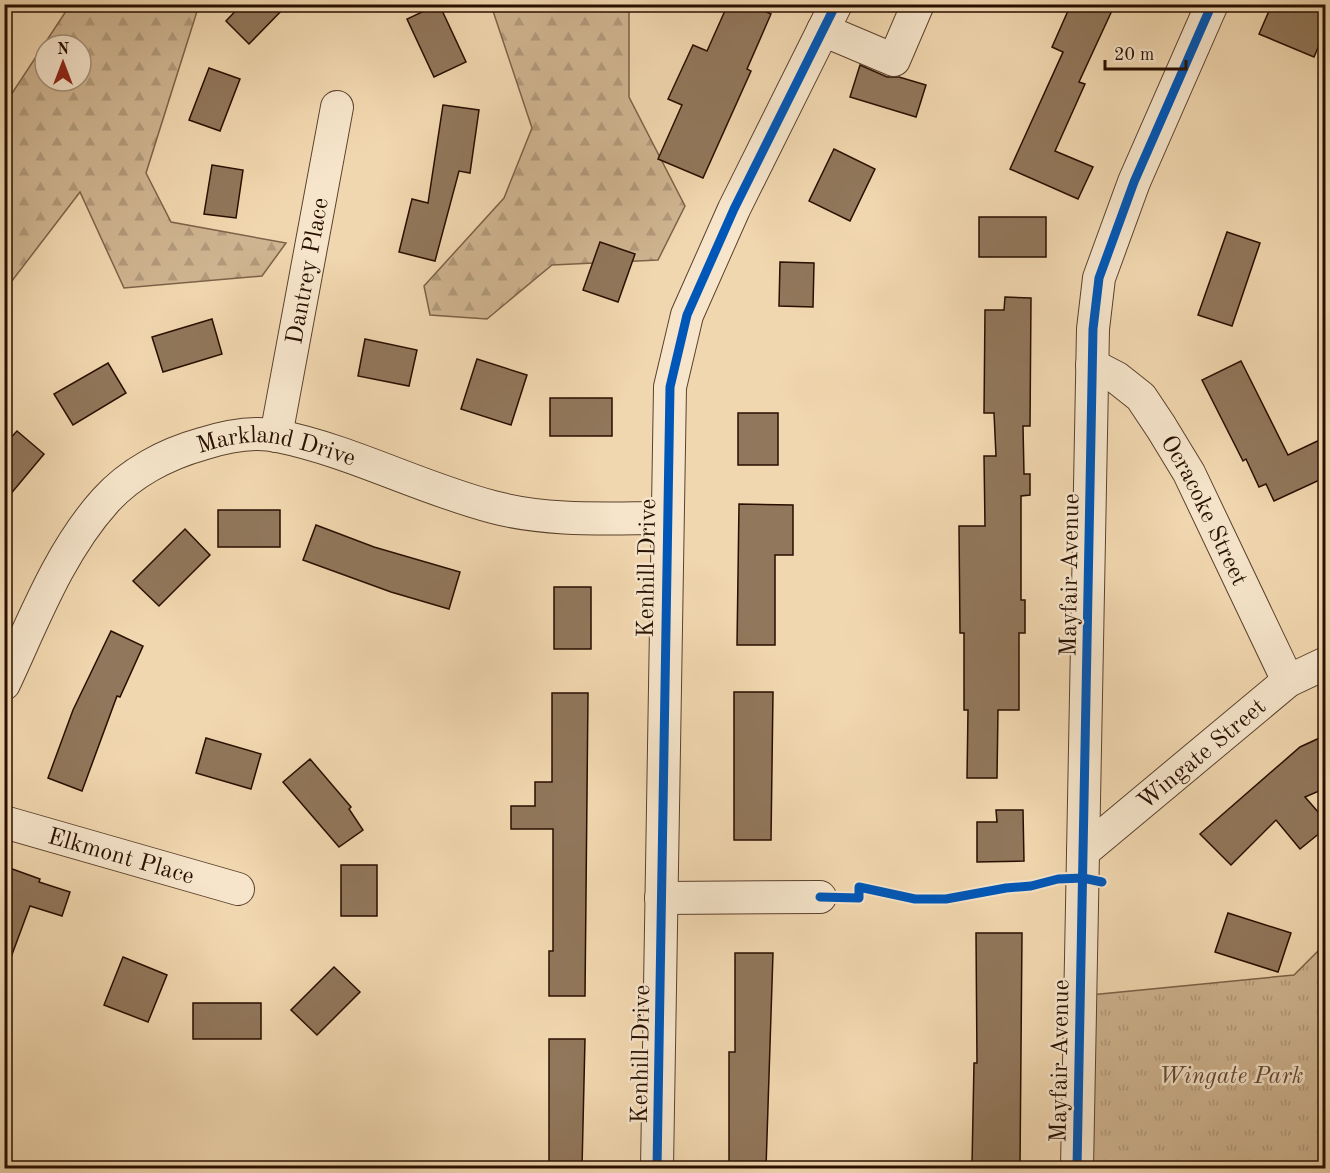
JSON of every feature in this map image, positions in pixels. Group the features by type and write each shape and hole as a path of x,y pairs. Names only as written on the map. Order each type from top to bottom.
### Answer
{"street":[{"name":"Mayfair Avenue","path":"1077,1168 1092,365 1099,278 1134,182 1212,4"},
{"path":"829,17 894,60 909,8"},
{"name":"Kenhill Drive","path":"657,1168 665,518 670,387 687,315 734,209 829,17"},
{"name":"Dantrey Place","path":"276,436 337,107"},
{"name":"Ocracoke Street","path":"1092,365 1117,378 1141,397 1161,426 1189,473 1288,681"},
{"name":"Markland Drive","path":"4,684 65,557 105,500 159,460 219,438 276,436 315,445 439,491 495,508 528,514 589,518 665,518"},
{"name":"Wingate Street","path":"1083,852 1288,681 1326,663"},
{"name":"Elkmont Place","path":"4,822 238,888"},
{"path":"661,898 819,897"}],"green space":[{"path":"70,5 199,5 146,173 171,222 286,243 262,276 124,288 80,192 5,290 5,104 33,61 33,93 93,93 93,33 52,33"},
{"path":"491,5 629,5 629,97 685,206 658,260 552,265 487,319 430,315 424,286 504,198 532,128"},
{"name":"Wingate Park","path":"1325,944 1325,1168 1077,1168 1080,996 1294,975"}],"building":[{"path":"242,4 288,4 249,44 226,21"},
{"path":"439,4 466,62 434,77 407,19"},
{"path":"728,4 749,4 771,14 747,69 751,71 703,178 658,159 682,105 668,99 693,45 707,51"},
{"path":"1071,4 1115,4 1079,82 1085,84 1055,151 1093,167 1078,199 1010,169 1063,52 1052,47"},
{"path":"1272,4 1306,4 1326,13 1326,29 1314,57 1259,34"},
{"path":"860,65 887,77 899,77 926,85 916,117 850,97"},
{"path":"209,68 240,79 220,131 189,120"},
{"path":"443,105 479,110 470,173 459,171 435,261 399,252 412,199 428,203"},
{"path":"834,149 875,169 850,221 809,201"},
{"path":"212,165 243,170 236,218 204,214"},
{"path":"979,217 1046,217 1046,257 979,257"},
{"path":"1227,232 1260,243 1232,326 1198,315"},
{"path":"600,242 635,254 618,302 583,290"},
{"path":"780,262 814,263 813,307 779,306"},
{"path":"1005,297 1031,298 1030,426 1023,426 1024,474 1030,474 1030,495 1021,496 1021,600 1025,600 1025,633 1019,633 1019,710 998,710 997,778 967,778 968,710 964,710 964,633 960,633 959,526 985,526 984,456 996,456 994,413 984,413 985,310 1004,310"},
{"path":"212,319 222,354 163,372 152,337"},
{"path":"365,339 417,350 409,386 358,376"},
{"path":"477,359 527,375 511,425 461,409"},
{"path":"1241,361 1288,455 1326,437 1326,477 1274,501 1266,484 1259,487 1246,459 1243,461 1202,380"},
{"path":"108,363 126,393 73,425 54,394"},
{"path":"550,398 612,398 612,436 550,436"},
{"path":"738,413 778,413 778,465 738,465"},
{"path":"17,431 44,454 4,502 4,445"},
{"path":"739,504 793,505 793,555 775,555 775,645 737,645"},
{"path":"218,510 280,510 280,547 218,547"},
{"path":"316,525 374,547 460,572 449,609 391,592 303,560"},
{"path":"185,529 210,555 159,606 133,581"},
{"path":"554,587 591,587 591,649 554,649"},
{"path":"111,631 143,646 120,697 117,696 82,791 48,778 73,710"},
{"path":"734,692 773,692 771,840 734,840"},
{"path":"552,693 588,693 585,996 549,996 549,951 553,951 553,829 511,829 511,806 535,806 535,782 552,782"},
{"path":"1326,735 1326,788 1305,797 1326,821 1326,828 1300,849 1276,820 1231,865 1200,834 1300,747"},
{"path":"206,738 261,754 251,789 196,773"},
{"path":"310,759 351,807 349,809 363,830 339,847 283,782"},
{"path":"996,810 1023,810 1024,861 977,862 977,822 997,822"},
{"path":"341,865 377,865 377,916 341,916"},
{"path":"4,866 40,879 39,882 70,892 62,916 30,906 7,968 4,968"},
{"path":"1228,913 1291,933 1278,972 1215,952"},
{"path":"976,933 1022,933 1020,1166 972,1165 974,1063 977,1063"},
{"path":"735,953 773,953 766,1168 729,1168 729,1052 735,1052"},
{"path":"123,957 167,975 148,1022 104,1005"},
{"path":"334,967 360,992 317,1035 291,1010"},
{"path":"193,1003 261,1003 261,1039 193,1039"},
{"path":"549,1039 585,1039 582,1168 549,1168"}],"cycle path":[{"path":"657,1168 670,387 687,315 734,209 836,4"},
{"path":"1077,1168 1093,329 1099,278 1134,182 1212,4"},
{"path":"820,897 859,898 859,887 915,899 946,899 1006,888 1031,886 1058,879 1083,878 1102,882"}]}
